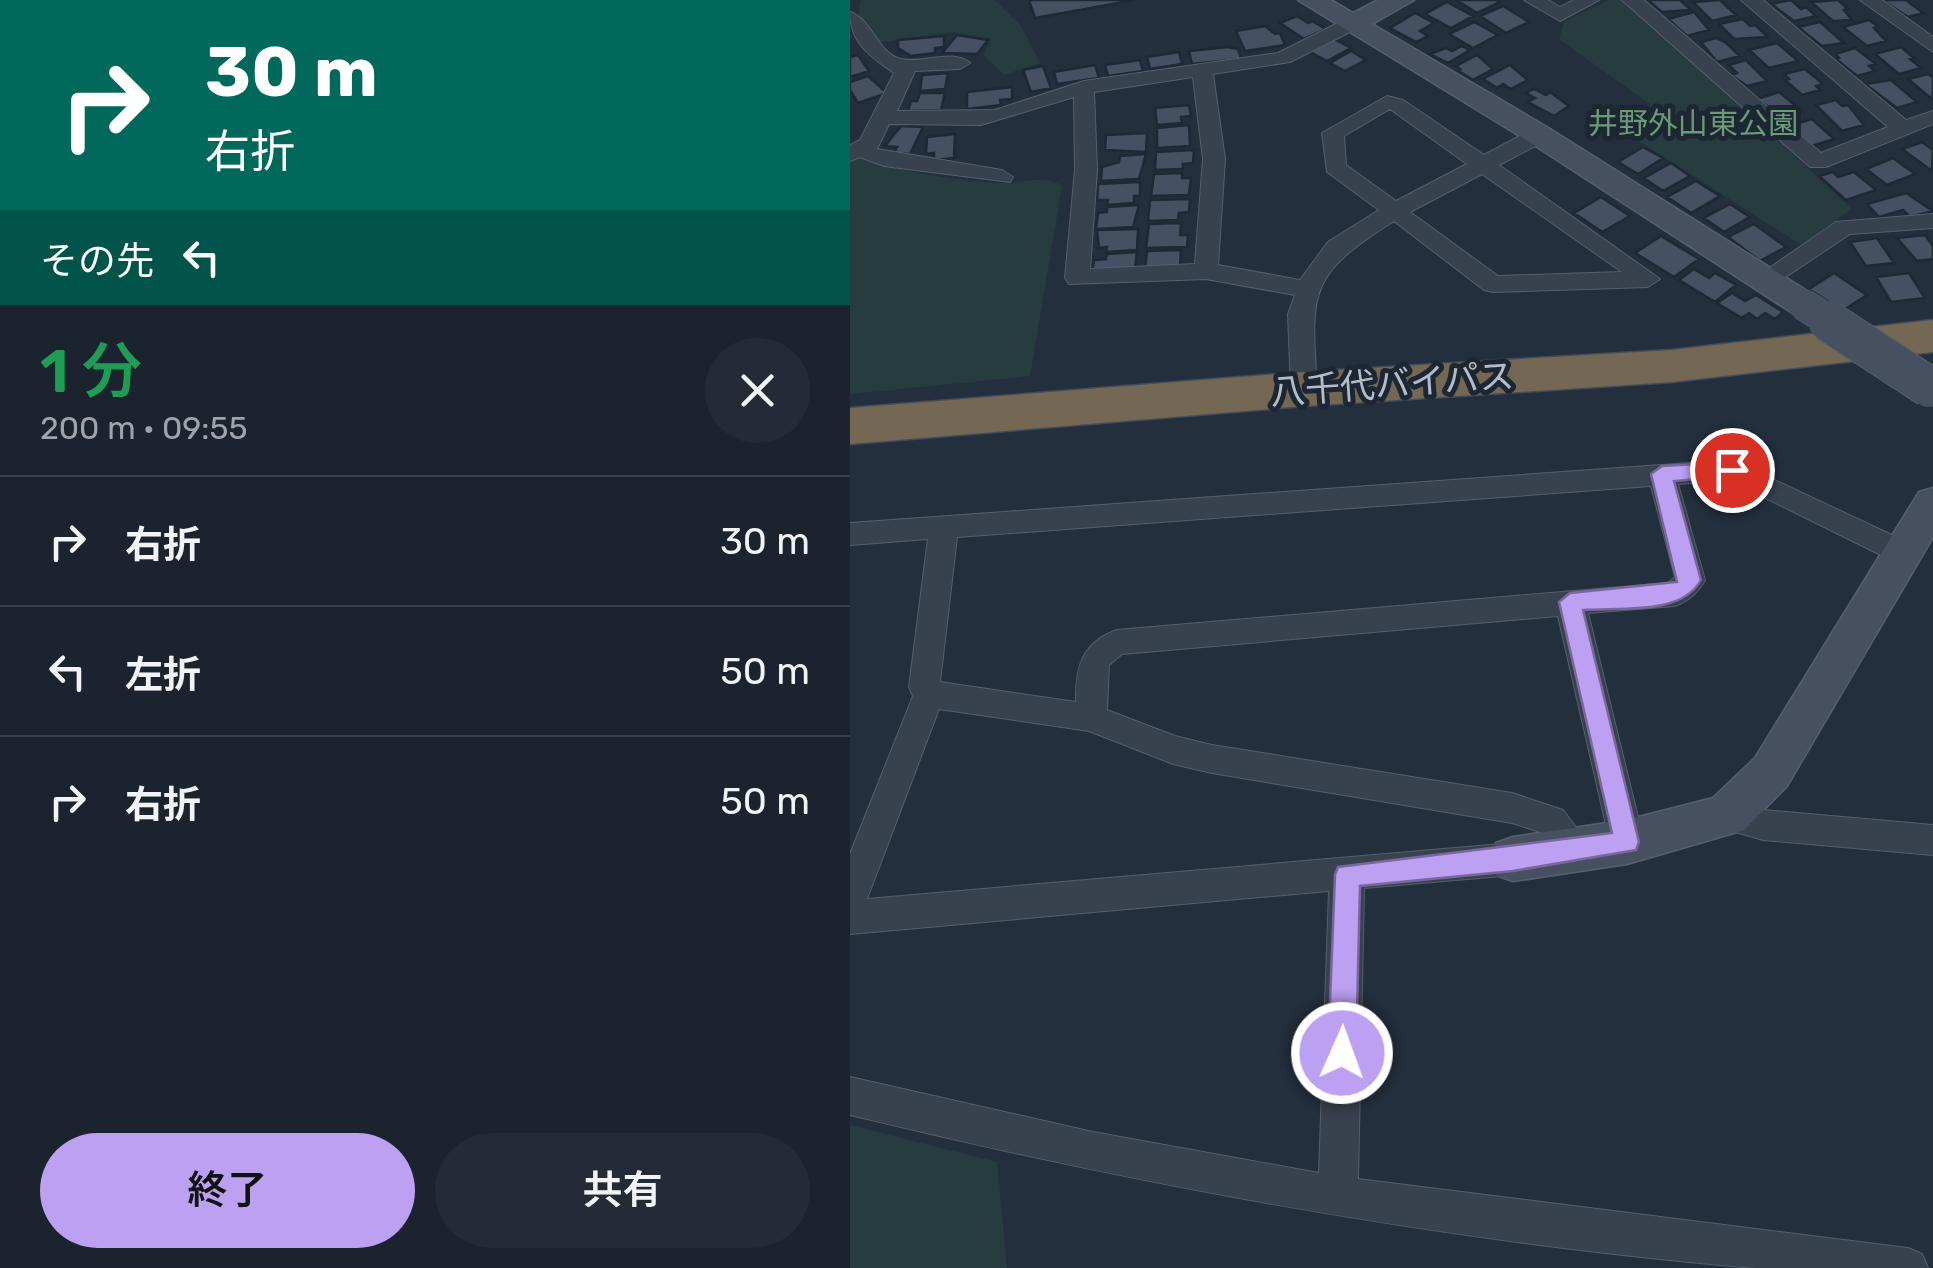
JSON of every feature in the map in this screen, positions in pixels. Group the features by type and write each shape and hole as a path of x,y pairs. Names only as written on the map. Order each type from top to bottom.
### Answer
{"highway":[{"name":"八千代バイパス","path":"850,426 1672,366 1933,336"}],"street":[{"path":"1312,0 1539,135 1931,388"},
{"path":"878,118 982,119 1084,86 1284,58 1400,0"},
{"path":"1534,0 1560,15 1590,0"},
{"path":"1632,0 1818,162 1933,117"},
{"path":"1751,0 1902,128"},
{"path":"1870,0 1933,46"},
{"path":"850,18 874,50 905,71 898,94 878,118 869,144 856,152"},
{"path":"899,65 960,64"},
{"path":"1202,70 1214,159 1206,271"},
{"path":"1084,86 1086,170 1077,278 1206,271 1307,289"},
{"path":"1379,104 1396,104 1487,164 1648,279 1493,284 1335,167 1333,133 1379,104"},
{"path":"1304,390 1299,330 1307,289 1336,248 1394,211 1539,135"},
{"path":"856,152 1002,177"},
{"path":"1764,280 1844,227 1933,222"},
{"path":"850,534 1732,470 1901,552"},
{"path":"1092,718 1093,659 1099,650 1118,642 1675,594 1690,580 1662,474"},
{"path":"850,917 1513,859 1627,842 1726,815 1771,772 1933,503"},
{"path":"944,528 924,687 930,694 1092,718 1173,750 1212,760 1512,808 1551,821 1575,850"},
{"path":"1570,602 1627,842"},
{"path":"850,898 930,694"},
{"path":"1726,815 1763,825 1933,840"},
{"path":"1338,1196 1348,875"},
{"path":"850,1096 1017,1136 1338,1196 1733,1255 1908,1268"}],"green space":[{"path":"861,0 995,0 1021,26 1040,63 1004,75 983,55 991,39 952,32 877,43 858,17"},
{"name":"井野外山東公園","path":"1609,0 1625,0 1852,209 1801,245 1607,121 1650,104 1559,39 1564,22"},
{"path":"863,157 950,178 1002,183 1041,180 1062,186 1030,376 850,394 850,161"},
{"path":"850,1125 997,1162 1007,1268 850,1268"}],"building":[{"path":"1029,0 1135,0 1035,18"},
{"path":"1456,0 1496,0 1500,2 1477,13"},
{"path":"1648,0 1680,0 1691,10 1662,12"},
{"path":"1720,0 1736,15 1712,21 1693,2"},
{"path":"1791,0 1816,16 1794,21 1771,4"},
{"path":"1838,0 1848,9 1844,10 1852,20 1833,21 1811,2"},
{"path":"1882,0 1906,0 1923,13 1908,17"},
{"path":"1447,2 1473,16 1451,28 1425,14"},
{"path":"1503,6 1529,22 1506,33 1480,16"},
{"path":"1694,12 1709,30 1687,36 1668,19"},
{"path":"1415,13 1434,23 1420,31 1428,36 1416,42 1390,28"},
{"path":"1297,16 1326,29 1304,39 1280,23"},
{"path":"1743,19 1768,37 1734,39 1719,24"},
{"path":"1869,20 1879,27 1874,28 1886,41 1867,46 1843,27"},
{"path":"1474,22 1498,35 1473,48 1449,34"},
{"path":"1820,22 1844,43 1822,46 1798,27"},
{"path":"1265,26 1275,34 1280,33 1285,45 1245,51 1236,31"},
{"path":"957,35 988,40 977,54 942,53"},
{"path":"944,36 944,47 935,48 935,53 911,56 898,48 898,40"},
{"path":"1716,38 1740,56 1717,62 1701,42"},
{"path":"1334,39 1351,48 1327,61 1310,52"},
{"path":"1777,43 1798,61 1769,68 1749,50"},
{"path":"1462,46 1470,50 1448,63 1430,54 1446,48 1452,51"},
{"path":"1901,47 1921,68 1899,74 1875,54"},
{"path":"1855,48 1876,64 1869,66 1875,71 1857,76 1836,59 1839,58 1835,54"},
{"path":"1238,49 1241,59 1192,64 1189,51"},
{"path":"1351,51 1366,60 1345,71 1330,63"},
{"path":"1179,52 1182,64 1150,69 1147,57"},
{"path":"858,55 869,71 850,77 850,57"},
{"path":"1477,55 1493,69 1473,80 1456,66"},
{"path":"1140,60 1143,71 1108,76 1105,65"},
{"path":"1746,60 1767,81 1747,86 1731,75 1737,73 1729,65"},
{"path":"1095,65 1099,78 1057,84 1054,72"},
{"path":"1510,65 1528,80 1511,89 1503,84 1497,88 1483,79"},
{"path":"1043,66 1051,88 1031,92 1023,70"},
{"path":"1805,69 1823,84 1816,86 1820,90 1802,95 1785,80 1789,79 1784,74"},
{"path":"948,73 945,89 920,91 922,75"},
{"path":"1928,74 1933,77 1933,100 1908,79"},
{"path":"868,76 887,93 858,103 850,82"},
{"path":"1891,80 1917,102 1897,108 1865,84"},
{"path":"1012,87 1012,99 1000,100 1001,105 967,109 967,92"},
{"path":"1534,89 1546,95 1550,92 1569,106 1554,116 1528,102 1535,98 1526,93"},
{"path":"1779,92 1802,111 1784,117 1757,99"},
{"path":"920,93 945,93 941,110 908,111 911,101 917,101"},
{"path":"1836,100 1842,106 1848,105 1864,125 1842,131 1816,105"},
{"path":"1189,105 1191,116 1181,117 1182,123 1157,125 1155,108"},
{"path":"1812,119 1834,139 1812,146 1789,126"},
{"path":"1189,125 1190,146 1157,148 1157,128"},
{"path":"901,126 923,127 910,154 894,153 897,147 885,146"},
{"path":"1147,133 1146,152 1105,150 1106,135"},
{"path":"955,134 954,158 934,160 934,153 926,154 927,137"},
{"path":"1922,142 1933,150 1932,171 1902,149"},
{"path":"1643,147 1663,158 1638,174 1618,162"},
{"path":"1194,150 1193,163 1183,164 1183,169 1155,170 1156,152"},
{"path":"1146,154 1139,179 1101,181 1102,167 1119,162 1120,156"},
{"path":"1893,158 1915,174 1887,185 1866,169"},
{"path":"1671,163 1690,176 1663,191 1644,178"},
{"path":"1833,172 1838,177 1854,172 1876,190 1846,200 1819,176"},
{"path":"1182,173 1182,178 1191,178 1189,195 1151,196 1154,174"},
{"path":"1696,181 1720,196 1691,213 1667,197"},
{"path":"1140,182 1140,196 1134,196 1134,203 1107,205 1108,200 1097,200 1098,184"},
{"path":"1906,193 1933,211 1910,217 1903,210 1879,217 1867,204"},
{"path":"1601,197 1630,216 1602,232 1574,213"},
{"path":"1190,199 1189,212 1179,213 1178,220 1148,221 1150,200"},
{"path":"1730,204 1750,217 1724,232 1704,218"},
{"path":"1139,205 1133,227 1096,229 1098,213 1107,212 1107,207"},
{"path":"1181,223 1180,235 1188,235 1187,247 1146,248 1149,224"},
{"path":"1754,224 1786,247 1760,261 1728,237"},
{"path":"1138,229 1137,250 1106,252 1107,247 1099,248 1097,230"},
{"path":"1925,235 1933,246 1933,259 1917,261 1897,238"},
{"path":"1661,236 1699,259 1674,277 1635,253"},
{"path":"1877,238 1894,263 1866,266 1850,242"},
{"path":"1181,250 1180,269 1145,270 1147,251"},
{"path":"1137,252 1135,268 1092,273 1094,260 1106,259 1107,254"},
{"path":"1694,269 1709,278 1715,273 1736,285 1715,302 1679,280"},
{"path":"1834,273 1867,295 1842,311 1809,289"},
{"path":"1909,273 1925,298 1891,302 1876,277"},
{"path":"1732,293 1745,301 1756,295 1783,312 1775,319 1765,313 1757,319 1749,313 1742,318 1717,303"}],"route":[{"path":"1342,1053 1348,875 1513,859 1627,842 1570,602 1675,594 1684,589 1690,580 1662,474 1732,470"}]}
